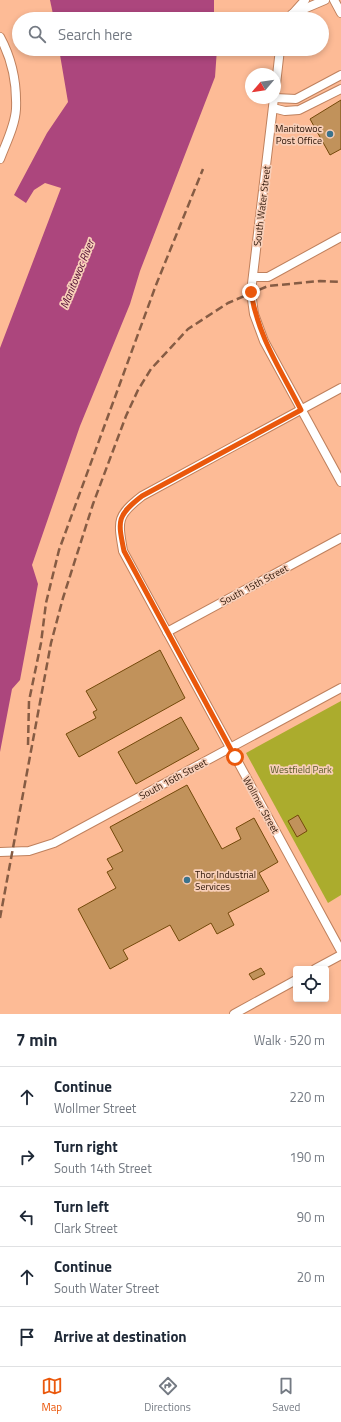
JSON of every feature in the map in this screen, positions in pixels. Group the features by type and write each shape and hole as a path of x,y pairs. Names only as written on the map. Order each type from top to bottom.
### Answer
{"street":[{"path":"294,12 304,0"},
{"path":"300,12 325,0"},
{"path":"334,0 341,13"},
{"path":"0,37 11,64 16,109 13,124 0,159"},
{"path":"278,68 279,56"},
{"path":"281,98 296,99 341,75"},
{"path":"273,108 292,112 341,89"},
{"name":"South Water Street","path":"274,104 251,292 254,314 264,340 341,482"},
{"path":"253,277 268,277 341,237"},
{"path":"301,410 341,388"},
{"name":"Wollmer Street","path":"301,410 142,496 126,508 119,526 124,551 341,950"},
{"name":"South 15th Street","path":"167,632 341,538"},
{"name":"South 16th Street","path":"0,852 29,851 54,843 341,688"},
{"path":"321,966 341,955"},
{"path":"234,1014 293,982"}],"green space":[{"name":"Westfield Park","path":"341,701 341,895 328,903 246,753"}],"water":[{"path":"50,0 214,0 214,12 53,12"},
{"name":"Manitowoc River","path":"60,56 216,56 215,77 140,271 130,304 80,426 32,565 38,584 20,680 12,689 0,752 0,348 61,188 45,183 34,190 26,203 14,195 47,133 68,102"}],"building":[{"name":"Manitowoc Post Office","path":"341,100 341,149 330,155 310,119"},
{"path":"160,650 185,698 79,757 66,734 96,718 93,712 97,710 86,691"},
{"path":"181,717 199,749 136,784 118,752"},
{"name":"Thor Industrial Services","path":"187,785 222,849 241,839 236,828 254,818 278,862 259,873 269,891 228,913 234,925 217,934 211,923 179,941 170,925 123,950 128,959 110,969 78,909 116,888 107,872 113,869 107,859 123,851 110,827"},
{"path":"298,815 307,831 297,837 288,821"},
{"path":"261,968 265,974 253,980 249,974"}],"railway":[{"path":"28,745 29,701 41,643 46,603 59,550 156,285 203,169"},
{"path":"0,918 51,643 63,598 93,504 126,416 138,390 151,369 188,329 228,303 268,286 320,281 341,282"}],"place":[{"name":"Manitowoc Post Office","path":"330,134"},
{"name":"Thor Industrial Services","path":"187,880"}],"route":[{"path":"235,757 124,551 119,526 126,508 142,496 301,410 264,340 254,314 251,292"}]}
